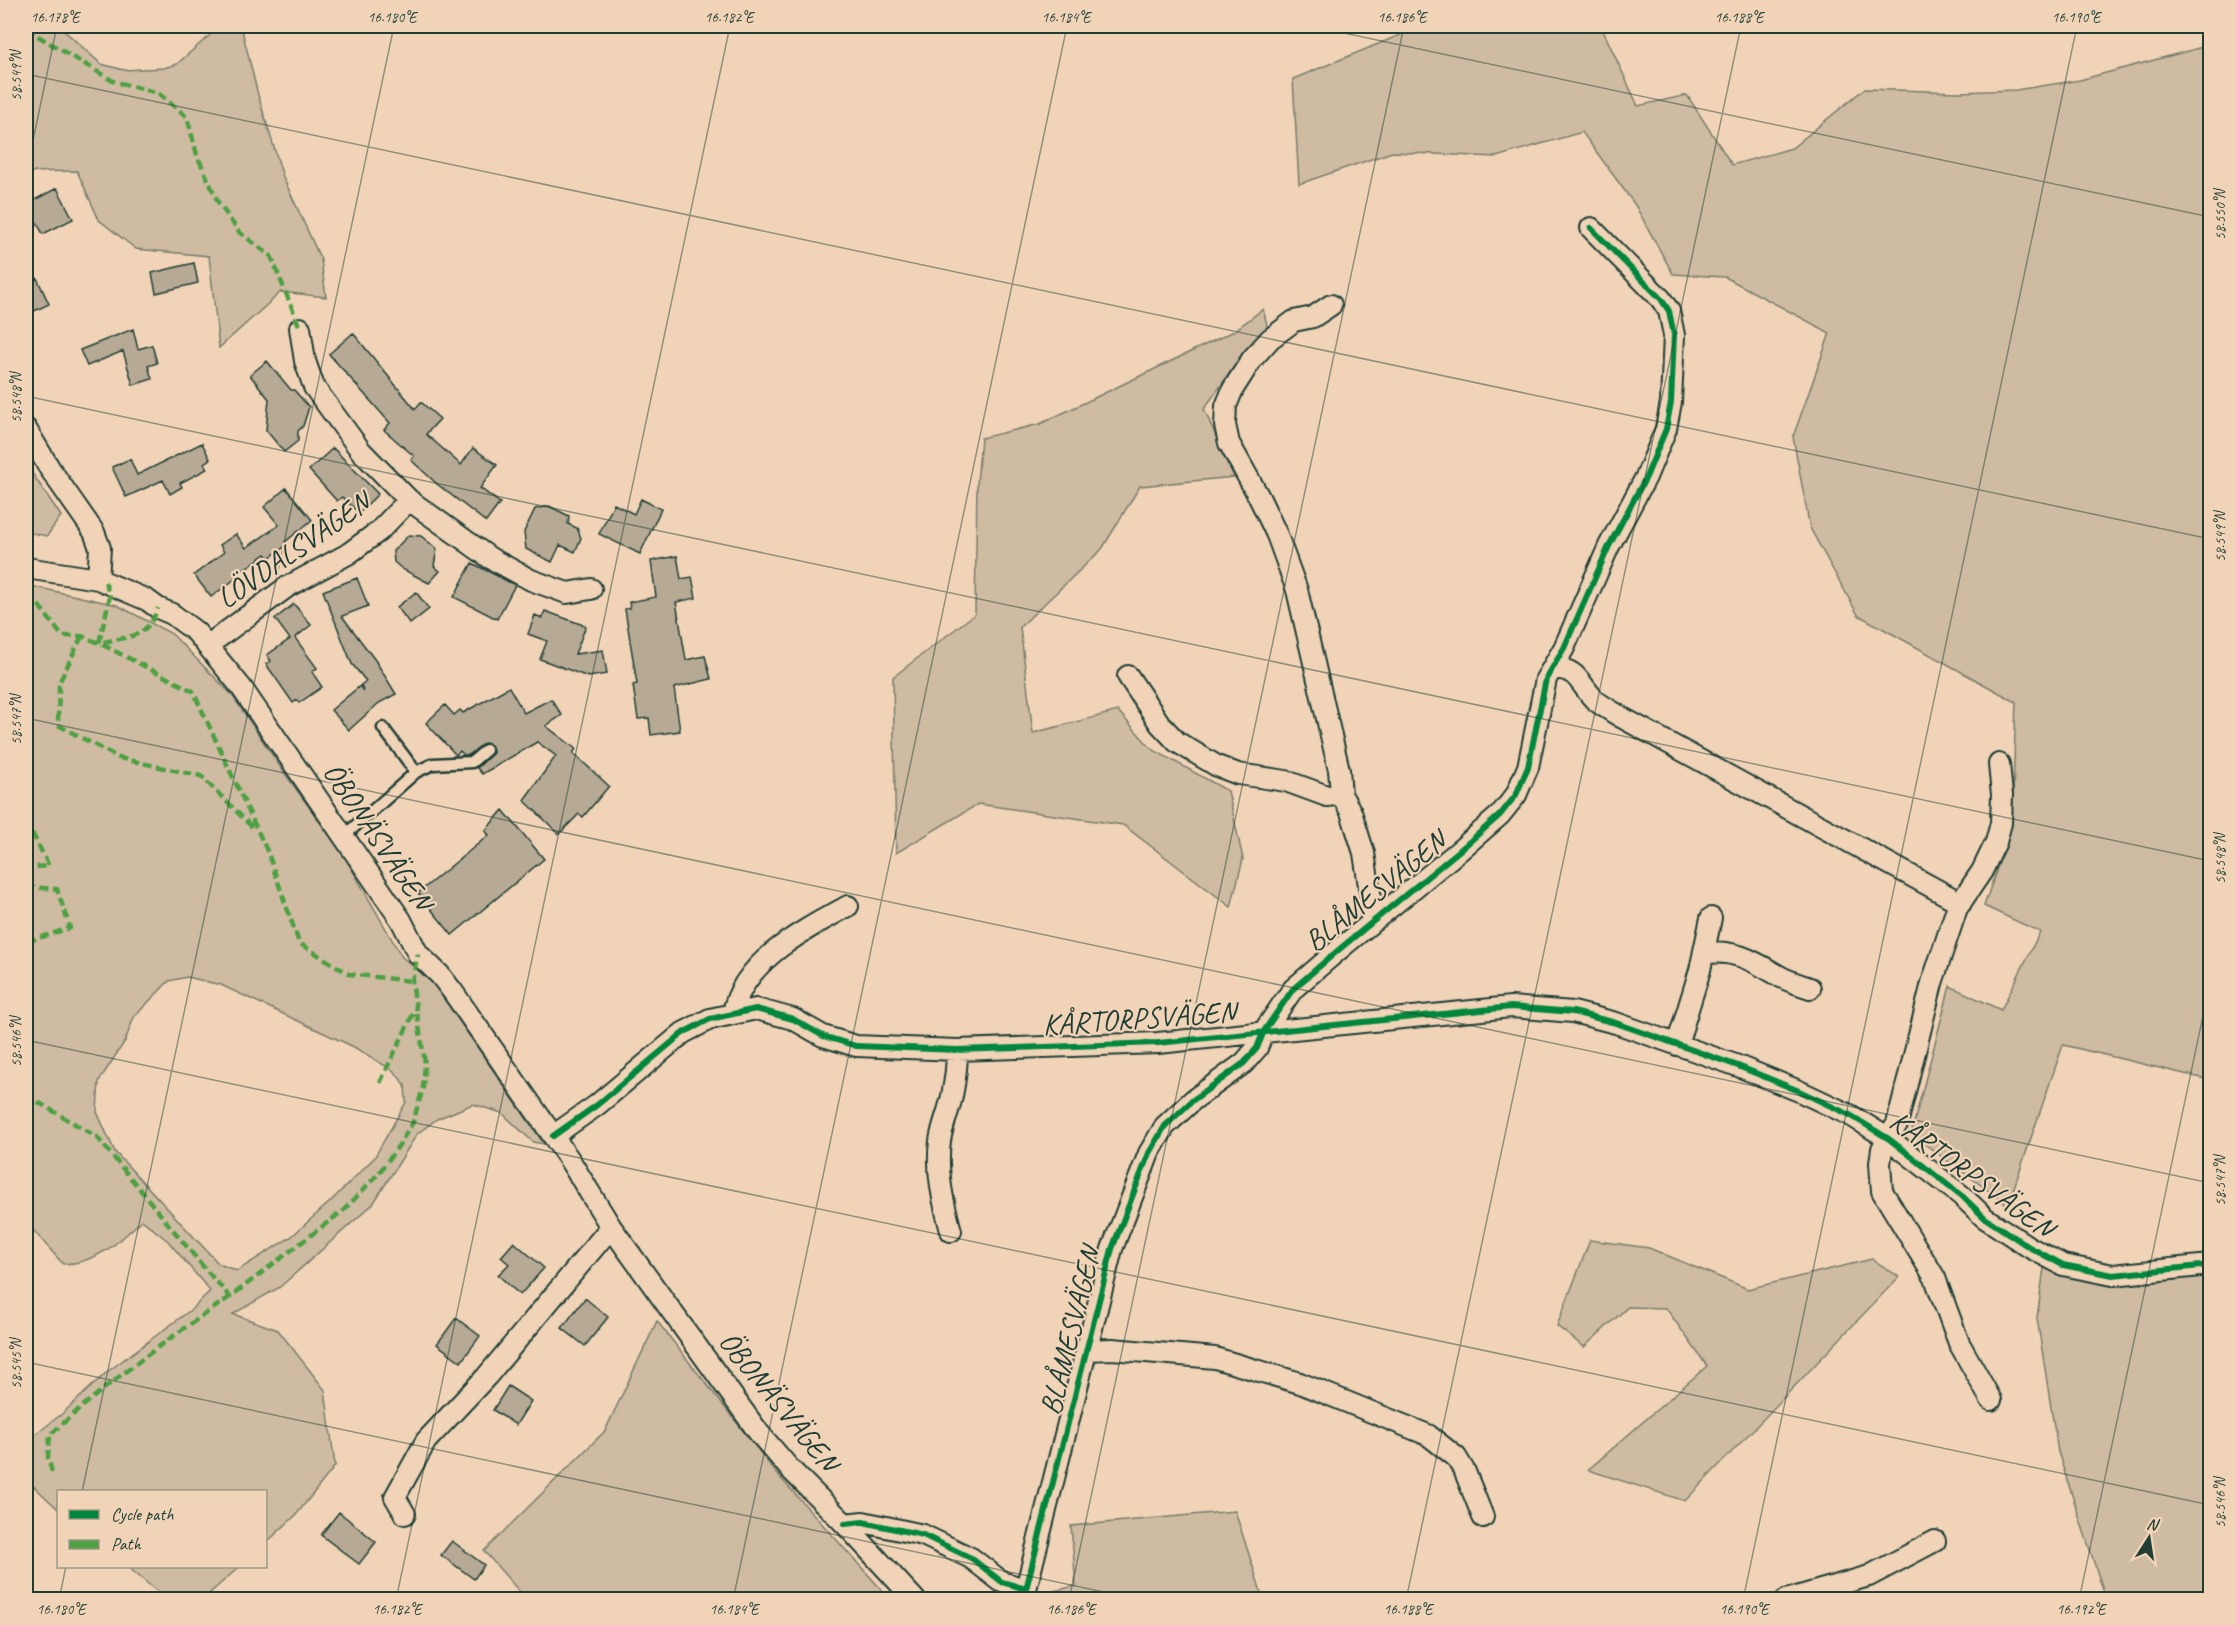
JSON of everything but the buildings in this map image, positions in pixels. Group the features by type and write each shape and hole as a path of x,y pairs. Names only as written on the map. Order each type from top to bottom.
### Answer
{"street":[{"name":"BLÅMESVÄGEN","path":"845,1524 864,1522 923,1534 971,1558 1002,1582 1026,1594 1112,1249 1149,1153 1165,1126 1192,1100 1244,1063 1257,1047 1264,1031 1293,989 1500,815 1516,795 1528,767 1546,679 1564,648 1609,546 1646,477 1666,429 1671,402 1674,335 1669,311 1661,298 1591,228"},
{"name":"BLÅMESVÄGEN","path":"1331,305 1313,317 1294,321 1270,339 1252,359 1233,389 1226,406 1225,425 1229,443 1277,535 1297,590 1338,770 1341,794 1351,812 1364,854 1372,906 1371,923"},
{"name":"LÖVDALSVÄGEN","path":"300,328 305,361 314,387 361,451 410,500 490,558 531,580 567,592 591,589"},
{"path":"26,429 55,478 94,532 100,548 98,579"},
{"name":"LÖVDALSVÄGEN","path":"207,646 287,588 348,554 379,531 410,500"},
{"name":"ÖBONÄSVÄGEN","path":"26,568 98,579 147,600 172,614 196,632 241,687 401,920 417,954 440,975 453,992 553,1136 611,1227 759,1433 790,1469 915,1599"},
{"path":"1552,669 1565,668 1575,675 1596,700 1621,717 1961,903"},
{"path":"1128,676 1160,724 1177,742 1217,766 1238,774 1286,781 1327,796 1341,794"},
{"name":"KÅRTORPSVÄGEN","path":"1991,1400 1959,1344 1935,1278 1882,1191 1880,1163 1882,1149 1897,1124 1932,983 1961,903 1982,871 2001,823 2002,795 1999,764"},
{"path":"733,1013 736,999 745,981 763,961 810,928 848,906"},
{"path":"1677,1045 1704,954 1711,918"},
{"path":"1704,954 1712,952 1742,957 1785,979 1810,988"},
{"name":"KÅRTORPSVÄGEN","path":"553,1136 597,1105 683,1033 710,1019 733,1013 756,1010 772,1012 793,1019 823,1036 856,1046 957,1050 1158,1043 1511,1007 1573,1012 1616,1023 1799,1090 1850,1115 1889,1139 1962,1196 1985,1218 2063,1265 2113,1275 2211,1265"},
{"path":"951,1231 941,1194 938,1169 940,1138 957,1071 957,1050"},
{"path":"405,1514 395,1497 426,1441 487,1376 611,1227"},
{"name":"BLÅMESVÄGEN","path":"1088,1350 1112,1349 1215,1358 1300,1383 1428,1435 1456,1457 1465,1472 1483,1517"},
{"path":"1786,1599 1869,1576 1935,1541"}],"lane":[{"path":"383,728 416,772"},
{"path":"344,836 416,772 433,764 472,762 486,750"}],"shaded area":[{"path":"26,26 59,26 101,64 124,70 164,68 177,64 210,35 210,26 241,26 258,95 283,177 321,260 326,297 281,292 219,348 209,256 136,249 99,220 77,171 26,172"},
{"path":"1422,26 1601,26 1638,106 1687,95 1732,165 1792,148 1864,89 1958,92 2016,90 2080,80 2210,45 2210,1080 2063,1045 2008,1205 1911,1134 1950,986 2001,1010 2040,932 1984,906 2012,825 2016,702 1858,615 1810,528 1793,437 1830,333 1725,277 1673,274 1635,205 1582,132 1496,157 1392,152 1299,184 1293,79"},
{"path":"1263,309 1268,329 1239,360 1204,409 1234,477 1140,486 1102,549 1020,627 1033,733 1118,711 1152,749 1228,791 1243,859 1231,907 1123,825 978,804 896,853 893,677 975,614 977,484 981,438 1040,424 1234,331"},
{"path":"26,464 61,516 47,536 26,532"},
{"path":"26,585 117,605 172,634 232,695 343,854 402,957 433,983 544,1144 533,1142 502,1113 473,1104 437,1119 417,1134 373,1204 280,1287 233,1314 278,1330 325,1390 335,1466 296,1515 267,1542 267,1490 57,1490 57,1508 26,1479 26,1442 63,1413 107,1372 192,1309 210,1291 168,1241 142,1220 97,1256 63,1264 26,1222","holes":["187,977 221,985 354,1047 394,1071 405,1085 406,1102 374,1158 291,1237 237,1271 219,1264 115,1152 97,1112 99,1081 125,1041 134,1017 169,981"]},
{"path":"1590,1240 1649,1248 1748,1289 1872,1259 1899,1277 1685,1501 1588,1470 1707,1366 1666,1308 1628,1307 1584,1347 1557,1326"},
{"path":"2044,1268 2111,1286 2210,1276 2210,1599 2106,1599 2058,1452 2037,1318"},
{"path":"657,1321 777,1474 890,1599 526,1599 484,1551 605,1431"},
{"path":"1235,1511 1261,1592 1258,1599 1040,1599 1039,1594 1076,1586 1071,1526"},
{"path":"129,1568 238,1568 210,1593 217,1600 166,1599"}],"marked path":[{"path":"26,29 113,81 158,93 187,117 197,155 218,202 239,232 271,256 300,328"},
{"path":"105,582 110,596 99,643 135,635 142,631 148,626 158,608"},
{"path":"26,603 37,603 62,636 82,636 99,643 193,691 268,853 299,943 349,974 412,981"},
{"path":"82,636 59,683 58,725 119,758 201,776 255,830"},
{"path":"26,821 49,866 26,868"},
{"path":"26,887 57,889 70,928 26,942"},
{"path":"380,1083 416,1008 412,981 418,954"},
{"path":"26,1095 97,1137 230,1297 344,1210 379,1173 399,1145 413,1122 423,1088 425,1063 416,1008"},
{"path":"52,1472 48,1458 50,1435 137,1363 230,1297"}],"cycle path":[{"path":"845,1524 863,1522 923,1535 971,1558 1002,1582 1026,1589 1112,1249 1149,1153 1165,1126 1193,1100 1244,1063 1257,1048 1264,1031 1293,989 1460,850 1500,815 1516,795 1528,767 1546,679 1564,648 1609,546 1646,477 1666,429 1671,402 1674,335 1669,311 1661,299 1591,228"},
{"path":"553,1136 597,1105 683,1033 710,1019 756,1009 793,1019 823,1036 856,1046 957,1050 1158,1043 1511,1007 1573,1012 1616,1023 1738,1066 1799,1091 1850,1115 1889,1139 1962,1196 1985,1218 2029,1247 2063,1265 2113,1275 2210,1265"}]}
